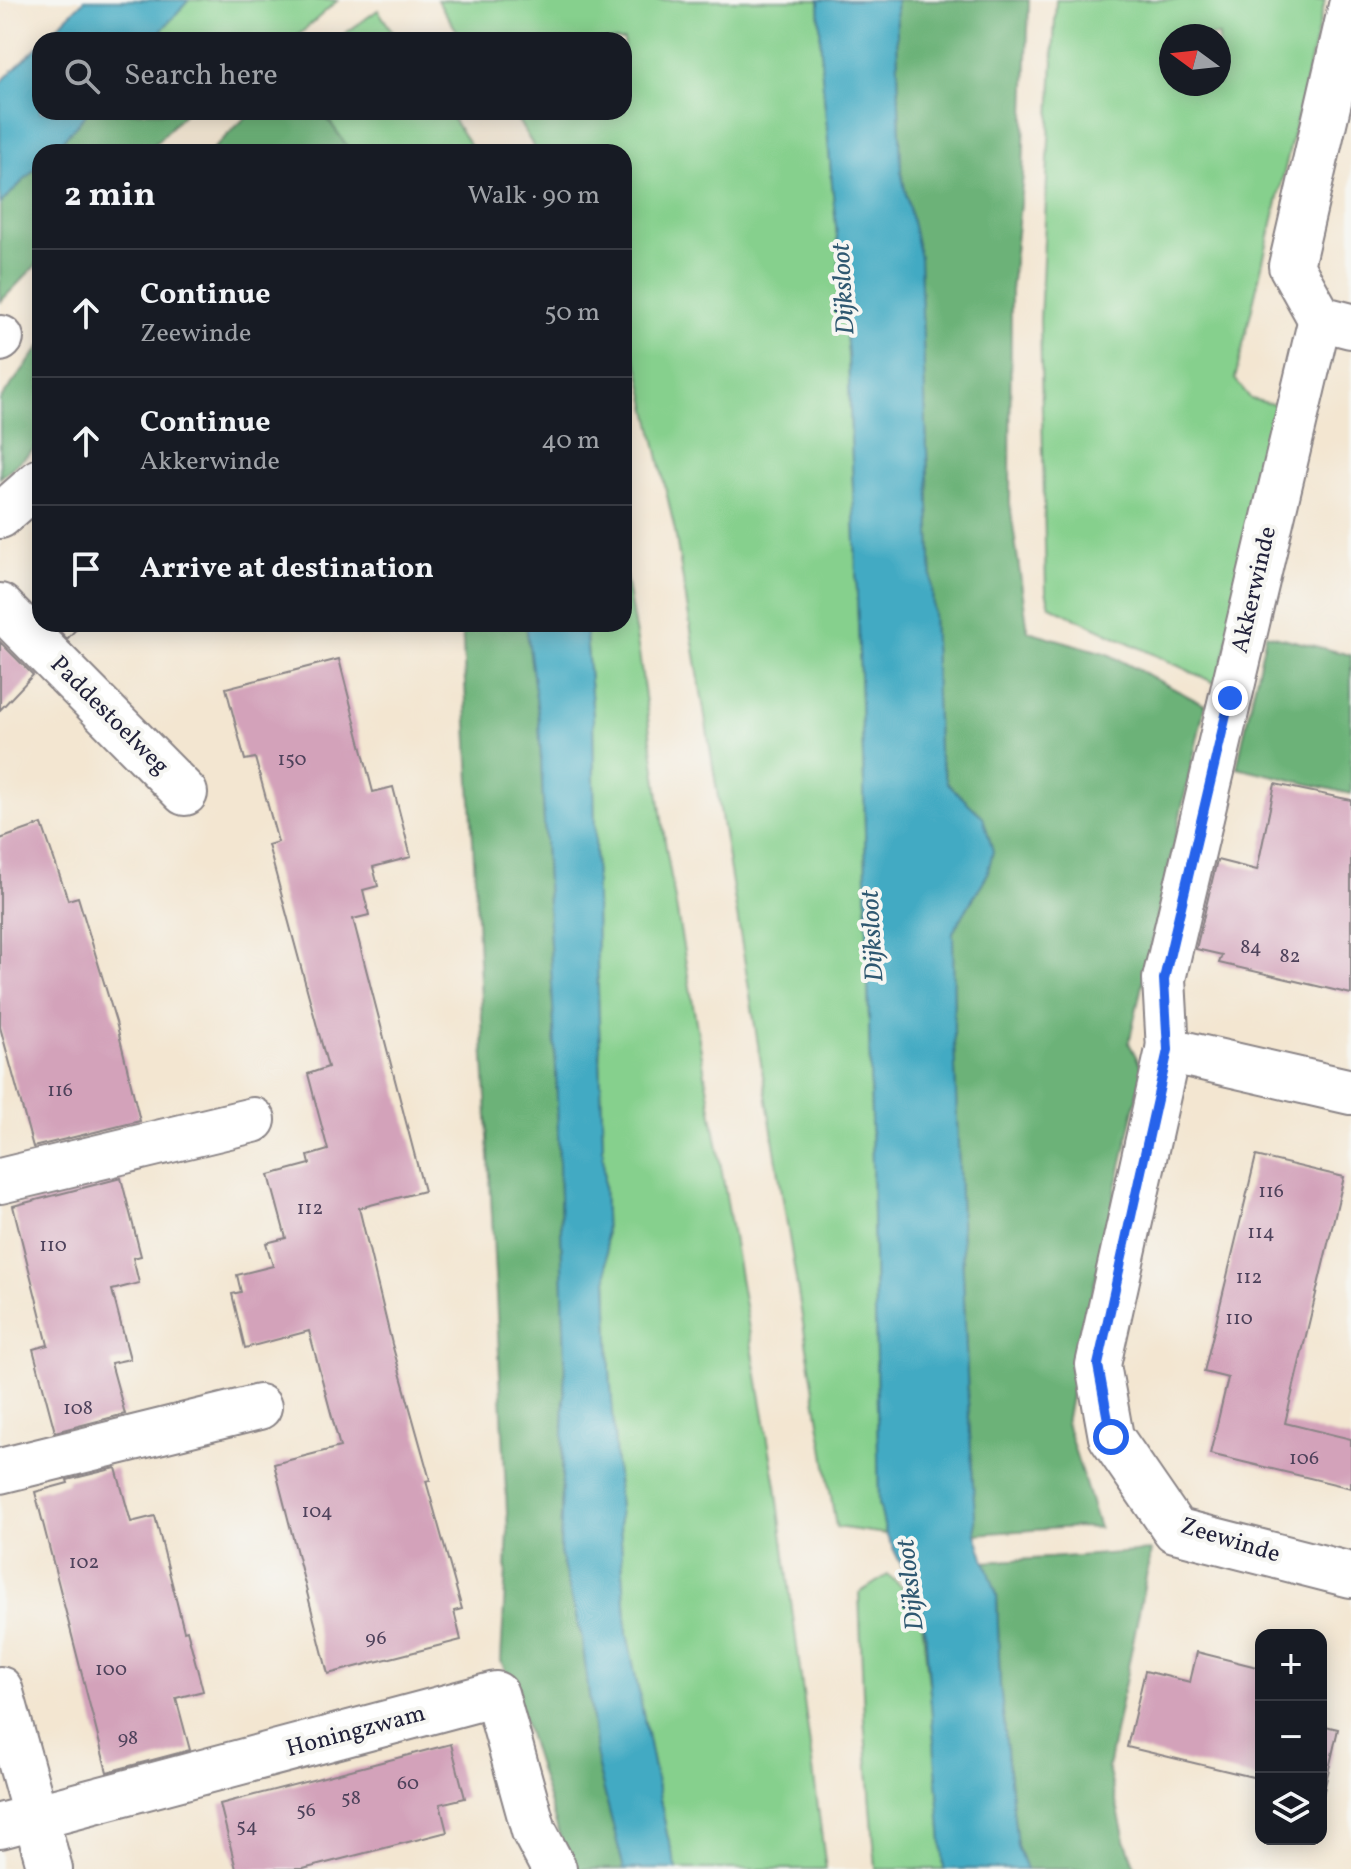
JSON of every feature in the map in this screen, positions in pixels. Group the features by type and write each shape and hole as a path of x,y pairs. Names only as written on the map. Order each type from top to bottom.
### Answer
{"street":[{"name":"Akkerwinde","path":"1168,1050 1164,979 1335,322 1291,266 1351,6"},
{"path":"0,516 32,488"},
{"name":"Paddestoelweg","path":"0,606 185,793"},
{"path":"1168,1050 1351,1092"},
{"name":"Zeewinde","path":"1168,1050 1098,1365 1111,1437 1175,1530 1351,1575"},
{"path":"0,1181 253,1120"},
{"path":"0,1471 259,1407"},
{"path":"0,1689 18,1822 50,1869"},
{"name":"Honingzwam","path":"18,1822 496,1694 534,1831 554,1869"}],"green space":[{"path":"121,0 338,0 302,32 153,32"},
{"path":"437,0 819,0 822,76 848,355 864,784 879,1502 886,1534 836,1527 675,531 639,369 632,351 632,144 532,144 518,120 632,120 632,32 458,32"},
{"path":"896,0 1029,0 1023,175 1011,291 1010,504 1028,631 1108,654 1205,705 1129,1043 1143,1070 1083,1333 1066,1423 1099,1528 976,1534 954,1042 953,932 987,875 982,817 947,783 938,750 920,259 901,171"},
{"path":"1056,0 1325,0 1235,379 1251,399 1285,407 1217,684 1050,606 1046,591 1040,320"},
{"path":"378,10 393,32 347,32"},
{"path":"80,120 178,120 155,144 59,144"},
{"path":"243,120 329,120 345,144 218,144"},
{"path":"329,120 453,120 470,144 345,144"},
{"path":"32,172 32,269 0,302 0,204"},
{"path":"32,358 32,451 0,478 0,400"},
{"path":"632,613 666,848 776,1486 826,1869 677,1869 667,1834 627,1633 610,1370 593,716 586,632 632,632"},
{"path":"462,632 527,632 539,720 556,1067 565,1358 560,1553 582,1639 598,1767 624,1869 570,1869 516,1695 501,1661 508,1532"},
{"path":"1266,634 1351,655 1351,794 1237,767"},
{"path":"1151,1551 1108,1768 1125,1840 1136,1869 1026,1869 1017,1846 1000,1685 997,1595 985,1562"},
{"path":"888,1575 920,1603 937,1757 944,1869 876,1869 864,1718 859,1593"}],"water":[{"path":"84,0 189,0 160,32 52,32"},
{"name":"Dijksloot","path":"819,0 896,0 901,171 920,258 938,750 947,783 983,817 993,851 987,875 953,932 954,1042 976,1534 997,1595 1000,1685 1017,1846 1026,1869 944,1869 925,1630 920,1603 886,1534 879,1503 864,784 848,355 822,76"},
{"path":"32,52 32,120 81,120 59,144 32,144 32,172 0,204 0,83"},
{"path":"527,632 586,632 593,716 610,1370 627,1633 667,1834 677,1869 624,1869 598,1767 582,1639 560,1553 565,1358 556,1067 539,720"}],"building":[{"path":"60,632 74,632 67,639"},
{"path":"0,642 33,675 0,710"},
{"path":"339,659 373,792 393,787 411,857 373,867 378,886 363,890 369,915 353,919 424,1191 359,1208 392,1344 430,1480 426,1481 462,1609 454,1611 461,1640 328,1674 274,1464 340,1447 309,1331 245,1348 232,1294 241,1292 237,1275 273,1266 266,1243 286,1238 269,1175 310,1164 308,1156 328,1150 308,1074 328,1067 268,845 278,842 255,758 245,760 226,688"},
{"path":"1275,784 1351,800 1351,994 1219,963 1222,955 1196,949 1217,860 1257,870"},
{"path":"42,824 68,900 78,897 116,1022 140,1121 33,1147 0,1027 0,839"},
{"path":"1256,1156 1344,1177 1285,1423 1351,1439 1351,1488 1210,1454 1228,1378 1204,1372"},
{"path":"121,1178 141,1256 133,1258 139,1283 112,1290 130,1359 111,1363 125,1414 55,1432 33,1349 48,1345 13,1206"},
{"path":"116,1468 131,1522 155,1516 184,1631 187,1630 203,1691 176,1698 190,1750 107,1772 35,1492 68,1483 67,1480"},
{"path":"1197,1652 1255,1666 1255,1778 1127,1747 1145,1671 1190,1682"},
{"path":"1327,1726 1338,1729 1327,1778"},
{"path":"451,1744 465,1798 440,1804 447,1832 303,1869 236,1869 220,1804"}],"route":[{"path":"1111,1437 1098,1365 1168,1050 1164,979 1230,698"}]}
